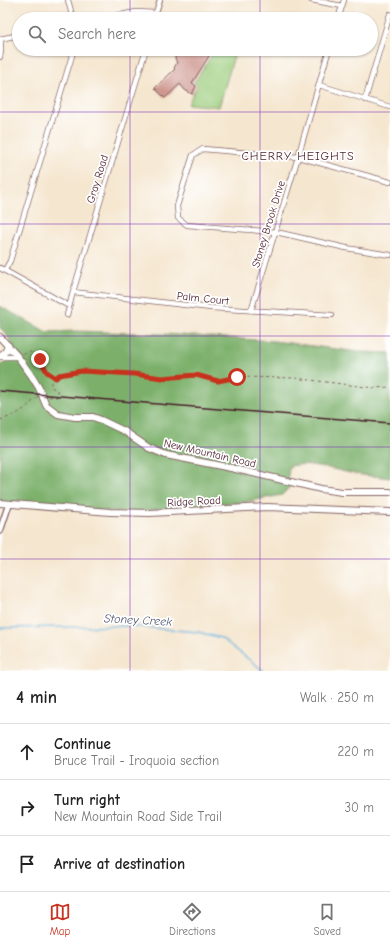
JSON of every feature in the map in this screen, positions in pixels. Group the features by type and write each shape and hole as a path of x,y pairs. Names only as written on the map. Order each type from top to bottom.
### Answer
{"main road":[{"name":"New Mountain Road","path":"0,337 17,356 40,388 46,405 53,412 62,415 101,420 124,431 149,448 166,455 231,468 321,489 342,492 390,492"},
{"path":"0,356 6,351 8,345"},
{"name":"Ridge Road","path":"0,503 110,512 143,513 268,507 390,512"}],"street":[{"path":"68,0 71,12"},
{"path":"156,12 160,0"},
{"path":"312,0 342,6"},
{"path":"340,12 344,0"},
{"path":"378,55 390,14"},
{"path":"0,57 1,39 12,37"},
{"path":"69,306 2,269 10,261 72,56"},
{"name":"Gray Road","path":"67,315 144,56"},
{"name":"Stoney Brook Drive","path":"250,311 276,232 327,56"},
{"path":"365,100 378,56"},
{"path":"319,85 390,107"},
{"path":"390,182 298,156 203,149 193,155 177,206 178,218 187,225 276,232 346,248 390,255"},
{"name":"Palm Court","path":"73,292 250,311 332,315"},
{"path":"0,356 17,356"},
{"path":"0,531 9,504"}],"path":[{"path":"17,356 31,352 40,359 47,372 56,378"},
{"path":"0,420 9,418 25,410 37,396 57,397 57,390 51,387 51,381 59,375 82,371 134,374 162,378 196,375 218,381 237,377 294,378 374,388 390,387"}],"green space":[{"path":"211,56 234,56 219,107 188,104 198,86 194,83"},
{"path":"0,306 47,332 76,331 163,334 274,341 359,352 390,353 390,478 360,475 319,466 295,465 289,467 288,478 290,487 282,495 240,503 186,505 127,513 0,502 0,365 11,361 12,347 4,331 0,328"}],"building":[{"path":"176,56 209,56 192,83 196,86 192,94 185,90 180,84 165,98 155,88 175,69 174,68 177,63"}],"waterway":[{"name":"Stoney Creek","path":"0,628 129,626 198,632 221,638 264,671"}],"railway":[{"path":"0,391 390,423"}],"district":[{"name":"CHERRY HEIGHTS","path":"298,156"}],"route":[{"path":"40,359 47,372 56,378 59,375 82,371 134,374 162,378 196,375 218,381 237,377"}]}
